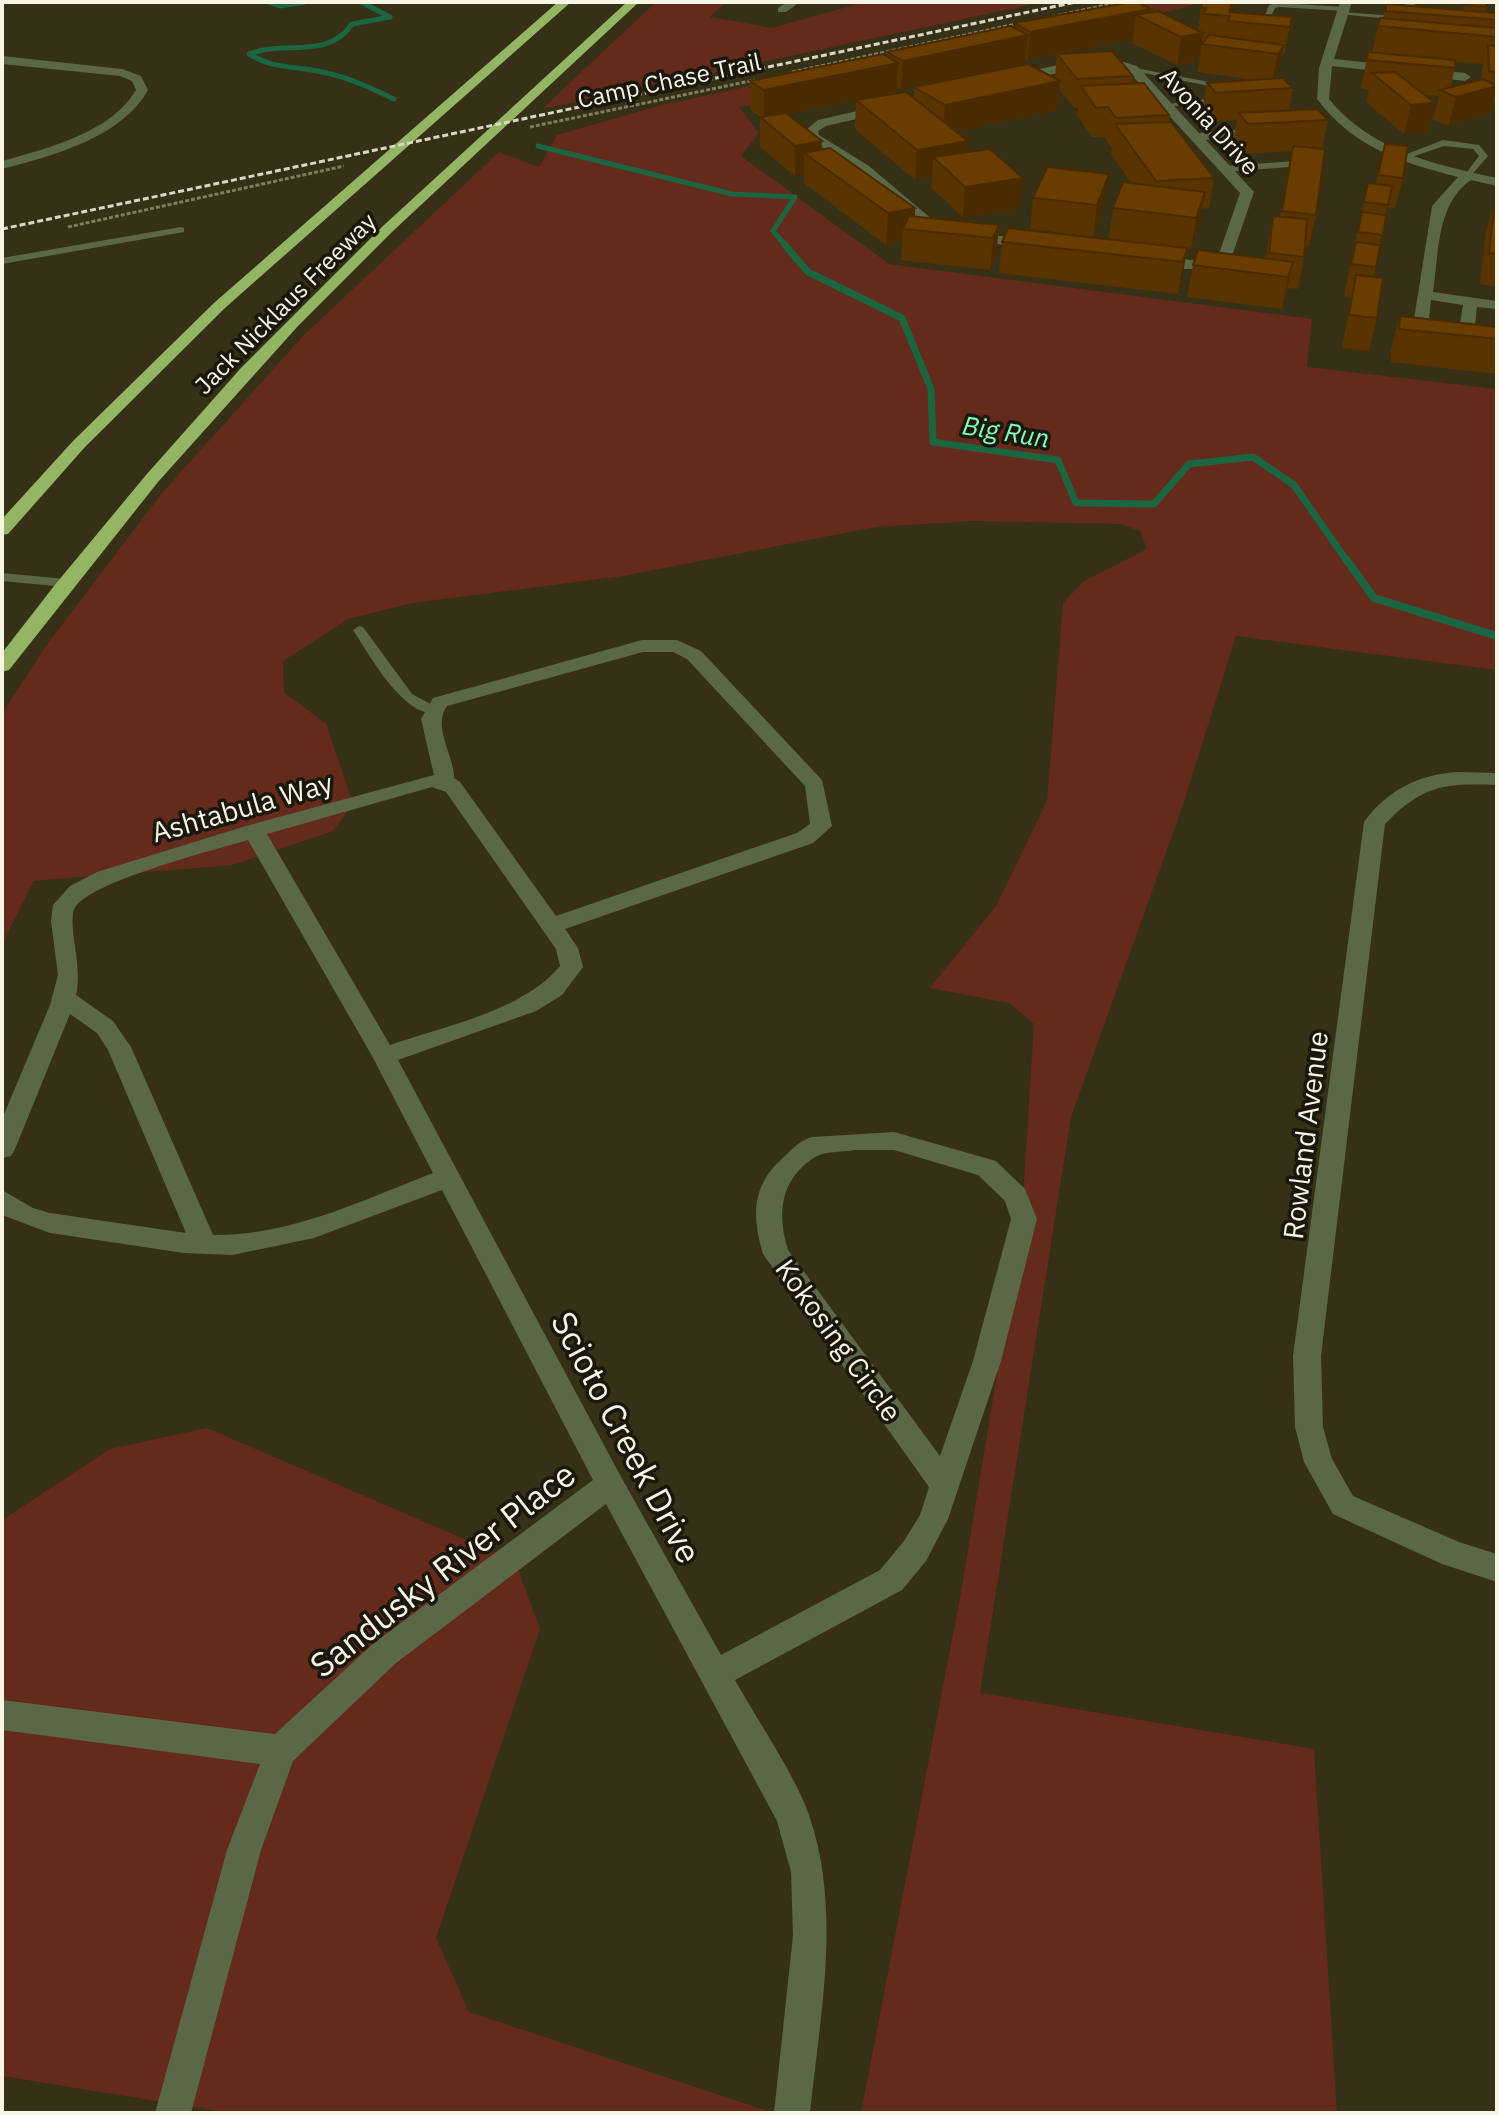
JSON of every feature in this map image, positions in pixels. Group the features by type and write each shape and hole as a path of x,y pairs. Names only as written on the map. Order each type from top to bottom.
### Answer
{"highway":[{"name":"Jack Nicklaus Freeway","path":"2,530 79,444 220,305 565,2"},
{"name":"Jack Nicklaus Freeway","path":"2,666 65,583 179,448 302,314 633,2"}],"street":[{"path":"782,10 794,2"},
{"path":"1344,8 1327,62 1323,99 1345,124 1406,156 1497,182"},
{"path":"2,60 100,69 137,79 141,84 140,97 99,128 54,150 2,165"},
{"name":"Avonia Drive","path":"1110,62 1133,69 1247,192 1226,253 1210,266 950,234 929,224 864,169 813,137 812,130 822,123 1084,63 1110,62"},
{"path":"1327,62 1465,77"},
{"path":"1329,126 1345,124"},
{"path":"1195,137 1281,130"},
{"path":"1468,176 1456,184 1439,206 1421,319 1438,329 1461,329 1467,325 1471,301"},
{"path":"1426,295 1497,305"},
{"path":"384,1056 528,1005 554,989 572,967 567,948 551,926 453,787 444,781 446,764 428,720 431,710 440,702 642,646 677,646 694,655 815,785 821,808 821,826 805,838 551,926"},
{"name":"Rowland Avenue","path":"1497,779 1447,777 1416,785 1375,822 1307,1356 1309,1427 1318,1462 1343,1505 1453,1554 1497,1568"},
{"name":"Ashtabula Way","path":"64,998 69,975 62,921 64,905 78,891 105,877 254,831 431,781 444,781"},
{"name":"Scioto Creek Drive","path":"254,831 384,1056 610,1484 792,1815 808,1872 810,1935 792,2113"},
{"path":"2,1149 64,998 105,1027 119,1047 204,1244"},
{"name":"Kokosing Circle","path":"715,1674 891,1580 915,1551 933,1519 987,1361 1024,1219 1016,1196 987,1168 894,1141 812,1146 777,1177 769,1203 768,1228 776,1254 944,1484"},
{"path":"2,1200 12,1209 58,1225 231,1245 284,1237 447,1178"},
{"name":"Sandusky River Place","path":"281,1751 385,1653 610,1484"},
{"path":"2,1715 281,1751 244,1850 173,2113"}],"lane":[{"path":"1267,16 1272,7 1279,5 1344,8 1422,20 1426,13 1404,2"},
{"path":"1133,69 1235,93 1165,105"},
{"path":"1406,156 1443,143 1476,147 1484,156 1468,176"},
{"path":"1225,169 1311,163"},
{"path":"2,261 181,230"},
{"path":"2,577 65,583"},
{"path":"359,630 407,697 431,710"}],"path":[{"path":"1044,18 1120,2"},
{"name":"Camp Chase Trail","path":"785,74 1028,22"},
{"name":"Camp Chase Trail","path":"554,122 754,80"},
{"path":"64,228 297,176"}],"shaded area":[{"path":"656,2 726,2 710,17 772,28 865,2 1044,2 542,109"},
{"path":"1134,2 1204,2 1132,21 739,107 759,133 741,156 889,264 1312,319 1307,367 1497,389 1497,670 1236,636 1182,808 1071,1117 980,1693 1314,1749 1337,2113 861,2113 960,1598 1021,1229 1034,1024 1009,1003 930,988 996,906 1047,801 1063,603 1084,581 1147,549 1140,531 1121,524 973,521 876,527 623,576 412,603 348,619 283,661 284,692 326,724 353,803 333,831 232,865 34,881 2,944 2,714 45,647 162,493 303,336 499,152 539,167 557,135 658,106"},
{"path":"207,1428 515,1561 540,1629 436,1938 469,2012 774,2113 230,2113 2,2076 2,1520 110,1449"}],"building":[{"path":"1131,2 1151,9 1030,32 1015,23"},
{"path":"1203,2 1232,2 1229,12 1292,17 1290,27 1228,21 1230,16 1204,14 1206,8 1201,8"},
{"path":"1466,2 1487,2 1486,7 1465,5"},
{"path":"1386,4 1497,13 1497,20 1386,11"},
{"path":"1158,11 1203,33 1181,37 1136,15"},
{"path":"1380,18 1497,28 1497,37 1378,26"},
{"path":"1011,26 1028,35 903,61 887,52"},
{"path":"1209,35 1284,45 1278,54 1202,44"},
{"path":"1488,45 1497,46 1497,72 1489,71"},
{"path":"1112,51 1133,76 1077,79 1057,54"},
{"path":"1368,52 1455,60 1455,68 1367,60"},
{"path":"883,54 898,63 764,90 750,81"},
{"path":"1028,64 1060,81 945,105 914,87"},
{"path":"1395,72 1435,103 1411,105 1372,73"},
{"path":"1283,78 1293,88 1216,93 1207,83"},
{"path":"1483,79 1497,86 1456,97 1440,90"},
{"path":"1144,83 1169,115 1116,118 1108,107 1096,108 1081,86"},
{"path":"906,92 968,141 917,150 856,100"},
{"path":"1317,109 1328,120 1248,124 1238,113"},
{"path":"786,113 822,141 795,146 760,117"},
{"path":"1171,122 1214,178 1156,181 1115,124"},
{"path":"1385,144 1408,146 1403,178 1378,175"},
{"path":"1293,146 1325,149 1316,215 1282,211"},
{"path":"830,148 915,208 888,213 804,153"},
{"path":"990,149 1023,178 965,187 933,157"},
{"path":"1047,167 1109,174 1097,205 1033,198"},
{"path":"1123,182 1205,192 1196,218 1113,208"},
{"path":"1368,183 1392,186 1388,205 1364,202"},
{"path":"1497,200 1497,254 1489,253"},
{"path":"1362,212 1386,215 1383,235 1358,232"},
{"path":"909,216 999,225 993,238 903,229"},
{"path":"1273,216 1307,219 1304,257 1269,253"},
{"path":"1008,228 1187,248 1183,262 1002,242"},
{"path":"1356,242 1380,245 1376,267 1351,264"},
{"path":"1198,250 1293,262 1288,277 1193,265"},
{"path":"1356,275 1383,278 1377,318 1349,315"},
{"path":"1400,316 1497,327 1497,339 1399,329"}],"waterway":[{"name":"Big Run","path":"268,2 280,6 305,2"},
{"name":"Big Run","path":"361,2 390,17 352,24 342,35 318,46 249,54 275,65 341,77 394,99"},
{"name":"Big Run","path":"538,146 732,194 795,197 773,231 787,247"},
{"name":"Big Run","path":"785,245 808,272 902,318 931,389 933,442 1058,460 1076,503 1154,504 1189,464 1253,457 1294,485 1347,561"},
{"name":"Big Run","path":"1346,559 1374,598 1497,636"}],"railway":[{"path":"2,229 1076,2"}]}
